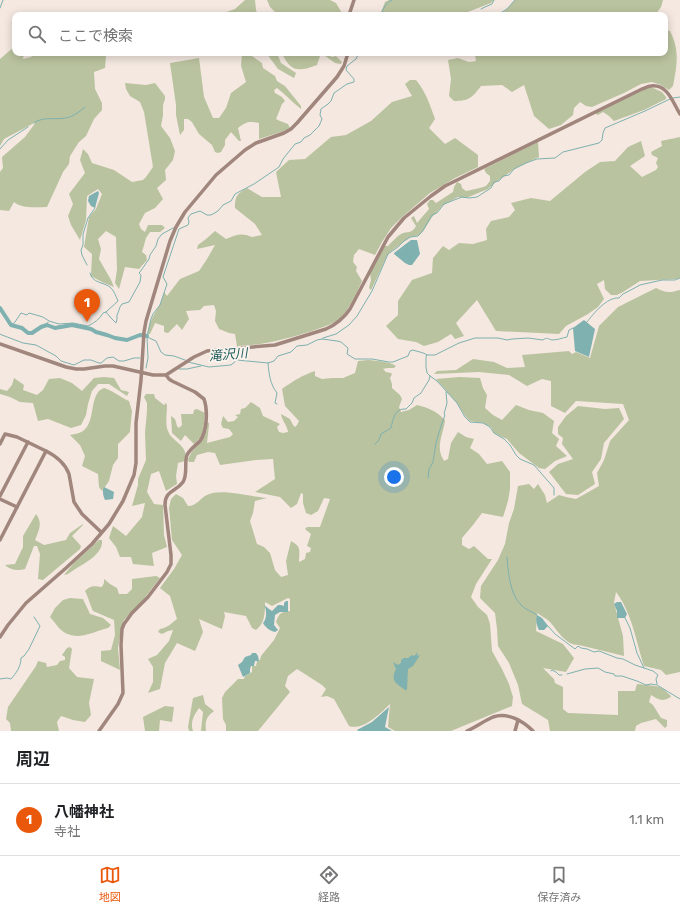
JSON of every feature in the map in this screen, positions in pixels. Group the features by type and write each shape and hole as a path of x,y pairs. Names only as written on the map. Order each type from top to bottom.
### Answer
{"street":[{"path":"350,12 354,0"},
{"path":"0,637 26,602 92,544 109,524 123,502 134,475 136,463 136,423 142,372 144,332 148,312 170,241 180,219 212,180 245,150 256,143 291,129 336,77 344,66 347,56"},
{"path":"0,344 71,368 84,369 113,366 153,375 166,375 194,357 207,351 275,345 326,329 346,316 388,237 404,218 445,186 642,89 657,86 666,91 670,95 680,114"},
{"path":"99,731 118,704 123,693 121,645 122,629 124,624 127,618 148,597 167,572 171,564 165,505 166,498 172,490 180,485 184,480 188,454 200,440 205,430 206,409 204,399 195,392 172,381 166,375"},
{"path":"0,432 17,437 46,451 64,464 69,474 74,502 82,514 101,532"},
{"path":"0,444 5,434"},
{"path":"17,507 0,498 28,442"},
{"path":"0,540 46,451"},
{"path":"468,731 494,717 499,716 506,716 518,720 533,731"},
{"path":"515,731 518,720"}],"green space":[{"path":"245,0 255,0 257,12 226,12 235,9"},
{"path":"267,0 330,0 336,3 341,12 275,12 270,7"},
{"path":"389,0 494,0 491,3 468,12 381,12 385,2"},
{"path":"515,0 663,0 661,7 657,12 504,12"},
{"path":"668,30 670,31 673,38 677,58 673,86 669,90 652,82 641,84 592,107 586,106 580,102 574,108 573,115 561,125 549,129 534,116 524,85 512,92 502,85 481,86 470,98 454,101 449,96 451,79 448,60 458,58 469,62 476,61 475,56 668,56"},
{"path":"12,49 12,56 24,56 23,59 32,56 106,56 105,68 94,72 95,89 102,103 102,110 94,119 86,136 79,142 70,156 69,164 63,172 47,207 25,207 14,202 9,211 0,210 0,172 3,168 2,157 25,137 36,122 4,139 0,146 0,59"},
{"path":"242,56 252,56 262,63 263,68 275,76 277,81 285,86 301,106 301,109 277,88 274,90 275,93 282,97 285,101 282,104 276,119 288,124 290,128 259,139 259,123 247,122 238,128 241,141 239,141 231,132 225,140 225,145 221,152 218,153 215,152 212,145 199,134 192,122 188,119 184,119 184,130 180,135 176,115 170,63 199,58 204,97 213,118 219,118 226,108 231,93 246,82 241,66"},
{"path":"268,56 278,56 281,63 296,73 294,78 278,69"},
{"path":"284,56 320,56 317,65 305,69 296,69 292,67"},
{"path":"325,56 336,56 342,62 341,64 335,63"},
{"path":"410,80 416,80 422,89 435,119 429,128 445,144 455,138 478,155 478,167 455,178 430,193 391,228 375,255 359,249 354,255 353,262 357,267 356,271 362,281 347,310 341,317 333,323 293,337 266,343 237,346 235,334 219,329 215,321 216,311 214,305 204,306 200,310 186,311 189,319 182,330 177,324 168,333 164,332 164,326 155,323 150,334 148,334 151,322 161,302 164,292 167,296 180,279 199,271 215,245 197,249 198,245 215,231 226,239 239,235 252,237 262,235 255,224 235,208 235,201 239,194 247,188 262,197 281,197 276,172 289,160 305,159 331,137 346,135 371,121 392,102 412,96 405,84"},
{"path":"125,83 146,85 155,83 165,96 161,126 170,138 175,151 173,160 165,170 166,180 157,188 163,199 155,208 145,213 139,224 141,229 145,232 148,225 162,225 165,228 160,232 150,232 146,238 142,252 146,255 147,260 139,269 125,267 119,289 115,283 117,270 116,237 106,231 98,239 101,249 99,259 114,287 91,276 92,254 84,247 89,217 96,209 102,194 98,189 87,196 86,220 80,240 71,225 68,216 73,204 69,194 85,173 80,160 83,149 88,154 92,163 114,170 132,182 143,180 153,167 144,112 140,102 130,96 126,89"},
{"path":"651,87 662,92 666,99 644,110 614,121 603,112 598,115 596,114 596,112"},
{"path":"680,137 680,278 640,281 617,295 611,295 605,289 604,280 597,284 604,299 598,307 566,326 559,334 496,331 477,300 456,323 464,336 455,339 451,334 438,342 424,346 416,342 398,339 386,326 398,315 398,301 412,280 432,273 433,258 443,246 449,250 459,243 473,244 487,240 486,229 491,221 509,217 515,210 511,203 531,198 550,201 585,172 600,162 615,161 628,147 641,141 645,156 630,166 642,177 656,170 658,167 656,163 658,158 652,155 651,152 662,146 661,141"},
{"path":"538,142 539,157 514,169 488,189 466,198 458,197 442,206 419,235 411,237 390,252 371,290 369,288 371,280 370,274 385,246 388,246 401,234 413,230 416,226 411,218 414,216 417,223 429,209 427,204 430,200 433,200 436,203 453,192 457,182 461,184 462,188 466,191 486,186 490,181 490,176 484,169"},
{"path":"656,288 668,292 680,290 680,672 666,675 661,670 644,666 630,618 616,592 614,603 623,636 624,656 570,643 562,637 548,621 537,613 536,631 563,644 574,658 566,672 543,668 554,679 555,683 563,687 563,709 568,713 618,715 618,691 635,691 637,684 662,688 671,697 661,700 651,695 649,702 653,705 661,718 667,720 667,726 665,728 656,719 641,723 636,726 635,731 550,731 548,720 522,704 518,685 509,663 498,646 495,613 480,598 481,586 498,560 505,544 518,486 529,484 534,489 538,484 545,495 547,503 559,495 576,499 599,486 597,473 604,460 610,441 629,420 623,404 576,401 565,413 551,406 551,381 542,379 527,386 509,375 479,372 434,374 437,371 456,370 473,359 494,362 507,368 525,367 522,355 569,351 572,354 576,352 590,358 599,326 618,307"},
{"path":"368,360 386,362 396,366 394,368 383,369 392,374 390,378 392,388 400,395 402,399 399,407 401,412 409,410 417,405 432,410 445,420 440,446 441,456 444,461 448,459 451,443 458,432 466,437 474,439 470,448 479,454 487,464 502,461 510,472 510,489 503,517 482,513 462,538 462,545 469,549 474,546 488,559 492,559 476,584 471,597 478,607 487,615 490,624 492,651 509,684 513,697 512,706 451,731 395,731 388,727 390,704 366,724 354,727 349,726 334,699 327,696 321,697 326,689 297,669 288,676 285,686 290,692 258,731 226,731 226,725 223,719 222,698 225,692 238,679 244,679 245,676 252,672 252,666 256,666 257,661 260,660 261,656 274,640 280,628 276,622 279,615 290,611 290,599 288,598 272,606 265,602 265,614 263,621 256,630 252,628 246,616 224,612 225,616 222,629 199,619 203,632 195,651 177,643 165,663 160,689 148,693 153,682 153,667 148,659 157,655 169,641 173,630 162,634 158,632 160,629 177,619 170,596 160,588 182,555 172,540 169,508 171,499 176,494 183,498 188,506 191,506 207,495 220,492 267,498 255,501 250,521 257,544 264,547 270,553 275,570 281,577 288,575 286,561 291,541 298,547 299,562 305,559 306,553 310,552 311,548 307,546 311,534 305,529 307,527 320,527 330,499 324,498 318,511 311,515 306,513 303,503 303,494 301,493 297,504 291,508 280,497 255,492 275,479 273,459 220,465 215,453 208,452 197,455 194,462 189,462 188,460 191,453 205,434 207,422 209,425 207,443 230,437 233,434 229,429 223,428 221,424 223,416 228,422 234,421 238,417 235,415 240,414 241,409 245,408 251,402 260,408 263,416 280,424 277,427 279,432 288,432 281,414 290,419 295,427 299,421 285,406 282,389 298,378 315,371 315,376 322,379 343,378 355,373 358,361"},
{"path":"459,377 480,378 487,395 485,408 502,420 516,405 543,413 554,421 552,433 559,439 556,446 567,456 555,461 545,469 539,468 519,453 507,439 494,433 491,427 483,423 470,421 457,403 436,379"},
{"path":"14,378 24,385 23,390 37,395 43,390 49,379 60,378 72,383 82,391 94,378 114,378 121,390 129,392 127,396 109,384 98,384 92,391 86,415 81,425 71,428 48,419 38,421 33,403 20,402 0,394 0,389 7,391 12,385"},
{"path":"104,388 129,401 132,411 130,432 118,444 118,458 113,465 109,481 102,491 99,487 98,474 82,466 85,456 80,445 70,435 79,433 88,425 96,396 99,391"},
{"path":"146,394 154,394 155,398 164,405 166,403 168,431 183,448 186,456 185,461 178,463 176,476 177,484 166,491 159,471 151,474 147,492 154,504 163,505 164,535 167,547 152,553 154,566 133,564 131,557 120,557 116,547 109,538 113,526 126,536 142,517 145,503 132,506 138,485 138,479 146,460 145,433 147,403 144,397"},
{"path":"578,406 605,409 619,408 624,419 604,443 601,459 592,472 595,484 578,495 566,494 549,472 558,464 573,459 562,444 563,438 558,434 558,427 566,416"},
{"path":"197,409 205,413 203,435 194,444 185,435 181,441 172,433 171,416 175,419 179,428 182,425 181,414 193,414 194,410"},
{"path":"36,514 40,524 35,540 44,545 66,540 70,533 83,524 72,536 81,546 80,549 43,580 38,579 40,554 37,546 34,546 25,569 14,570 5,565 15,564 23,547 23,536"},
{"path":"99,540 102,540 102,546 95,556 68,574 64,575 74,563"},
{"path":"156,576 160,578 143,600 124,620 118,648 120,670 101,661 101,651 111,650 115,635 114,620 93,611 85,591 93,586 102,587 104,579 117,588 119,594 127,594 132,589 132,579"},
{"path":"70,598 83,599 90,614 103,618 111,625 108,628 90,634 78,636 66,633 60,629 50,617 55,608 63,600"},
{"path":"70,647 72,649 69,668 77,677 94,679 89,703 91,715 85,722 61,716 57,722 59,731 11,731 10,723 6,719 8,707 38,661 46,663 47,667 57,665 60,661 65,660 65,657 62,655 67,648"},
{"path":"203,695 205,704 214,711 209,715 207,720 206,731 201,731 203,712 199,708 193,719 193,731 189,731 188,727 193,698"},
{"path":"165,706 174,707 172,722 160,720 159,731 145,731 143,717"}],"water":[{"path":"98,191 99,193 95,208 91,206 88,201 89,196"},
{"path":"411,240 417,240 420,254 412,265 409,265 394,253"},
{"path":"584,320 595,329 589,357 575,351 573,328"},
{"path":"104,487 114,492 113,499 105,500 103,493"},
{"path":"286,601 288,601 288,612 280,612 275,615 274,625 278,630 275,632 271,631 263,623 266,614 264,605 272,611 278,605 284,606"},
{"path":"621,602 627,614 625,618 617,618 617,611 614,604"},
{"path":"537,615 542,618 548,626 544,630 539,630 538,628 536,621"},
{"path":"418,652 417,656 420,655 413,666 408,669 407,690 405,690 394,679 396,669 393,662 398,665 404,658 408,658 412,655 414,656"},
{"path":"252,653 256,653 259,661 255,661 254,666 251,666 250,673 243,677 238,665 245,657 251,655"},
{"path":"389,707 385,727 392,731 357,730 372,722"}],"waterway":[{"path":"0,8 3,0"},
{"path":"382,12 386,4 392,0"},
{"path":"481,9 492,4 494,0"},
{"path":"502,12 515,0"},
{"path":"185,360 174,356 165,355 161,352 156,341 147,337 151,319 160,305 167,284 163,277 179,229 188,225 188,218 191,214 200,211 207,215 211,215 218,211 223,205 231,201 235,194 254,184 279,167 283,159 295,144 301,142 319,126 322,119 320,115 321,109 331,101 334,93 347,84 354,82 354,79 346,70 347,66 358,56"},
{"path":"673,98 680,97"},
{"path":"322,339 336,334 349,325 357,316 372,291 388,254 410,237 418,236 432,215 437,213 444,204 462,197 477,197 491,188 494,182 499,181 503,176 509,175 514,169 526,163 537,159 555,158 563,152 599,143 602,140 605,128 670,99"},
{"path":"34,123 45,119 61,119 68,117 76,114 85,107"},
{"path":"0,149 8,140 28,127"},
{"path":"87,265 81,250 83,245 83,234 88,218 95,208"},
{"path":"106,312 116,323 120,307 122,304 129,302 140,282 141,275 139,273 149,259 158,239 162,234 174,228"},
{"name":"滝沢川","path":"11,325 21,313 27,315 29,313 43,317 49,321 59,324 73,323 88,326 95,322 103,313 118,301 111,288 95,281 90,273"},
{"name":"滝沢川","path":"587,322 605,303 614,298 619,298 623,294 640,285 680,278"},
{"name":"滝沢川","path":"0,308 11,325 22,328 28,333 32,333 47,325 55,328 72,325 91,329 115,338 127,340 140,335 147,336"},
{"name":"滝沢川","path":"188,362 209,367 231,365 237,360 268,363 274,361 278,356 291,352 297,346 307,345 322,339 341,342 348,348 347,354 355,359 372,359 393,362 408,356 410,351 413,350 427,355 435,355 459,343 475,338 498,338 507,340 528,338 543,340 547,338 554,340 567,337 569,330 573,328"},
{"path":"0,334 23,343 36,345 56,356 61,361 74,365 84,360 91,360 101,363 107,358 113,357 119,361 140,358"},
{"path":"146,368 148,358 147,337"},
{"path":"427,355 427,373 437,381 457,403 465,417 470,422 483,423 490,427 494,433 510,445 520,459 534,465 554,488 554,495"},
{"path":"268,363 271,382 277,393 275,403 277,404"},
{"path":"179,369 201,366"},
{"path":"375,444 379,440 381,434 391,428 393,418 397,412 399,410 406,409 412,403 414,398 421,393 430,376"},
{"path":"428,478 429,469 433,462 436,443 445,415 447,403 446,392"},
{"path":"507,557 509,576 514,595 523,606 537,615"},
{"path":"0,679 11,679 18,670 21,658 29,649 40,626 34,617"},
{"path":"625,618 630,628 637,653 644,668 653,671 658,675 656,679 657,684"},
{"path":"548,626 555,634 575,649 578,646 594,652 599,651 644,668"},
{"path":"567,674 585,669 598,668 605,672 614,674 615,676 622,676 646,685 657,685 680,699"},
{"path":"551,671 552,670 559,675 562,675"}],"place":[{"name":"八幡神社","path":"87,322"}]}
